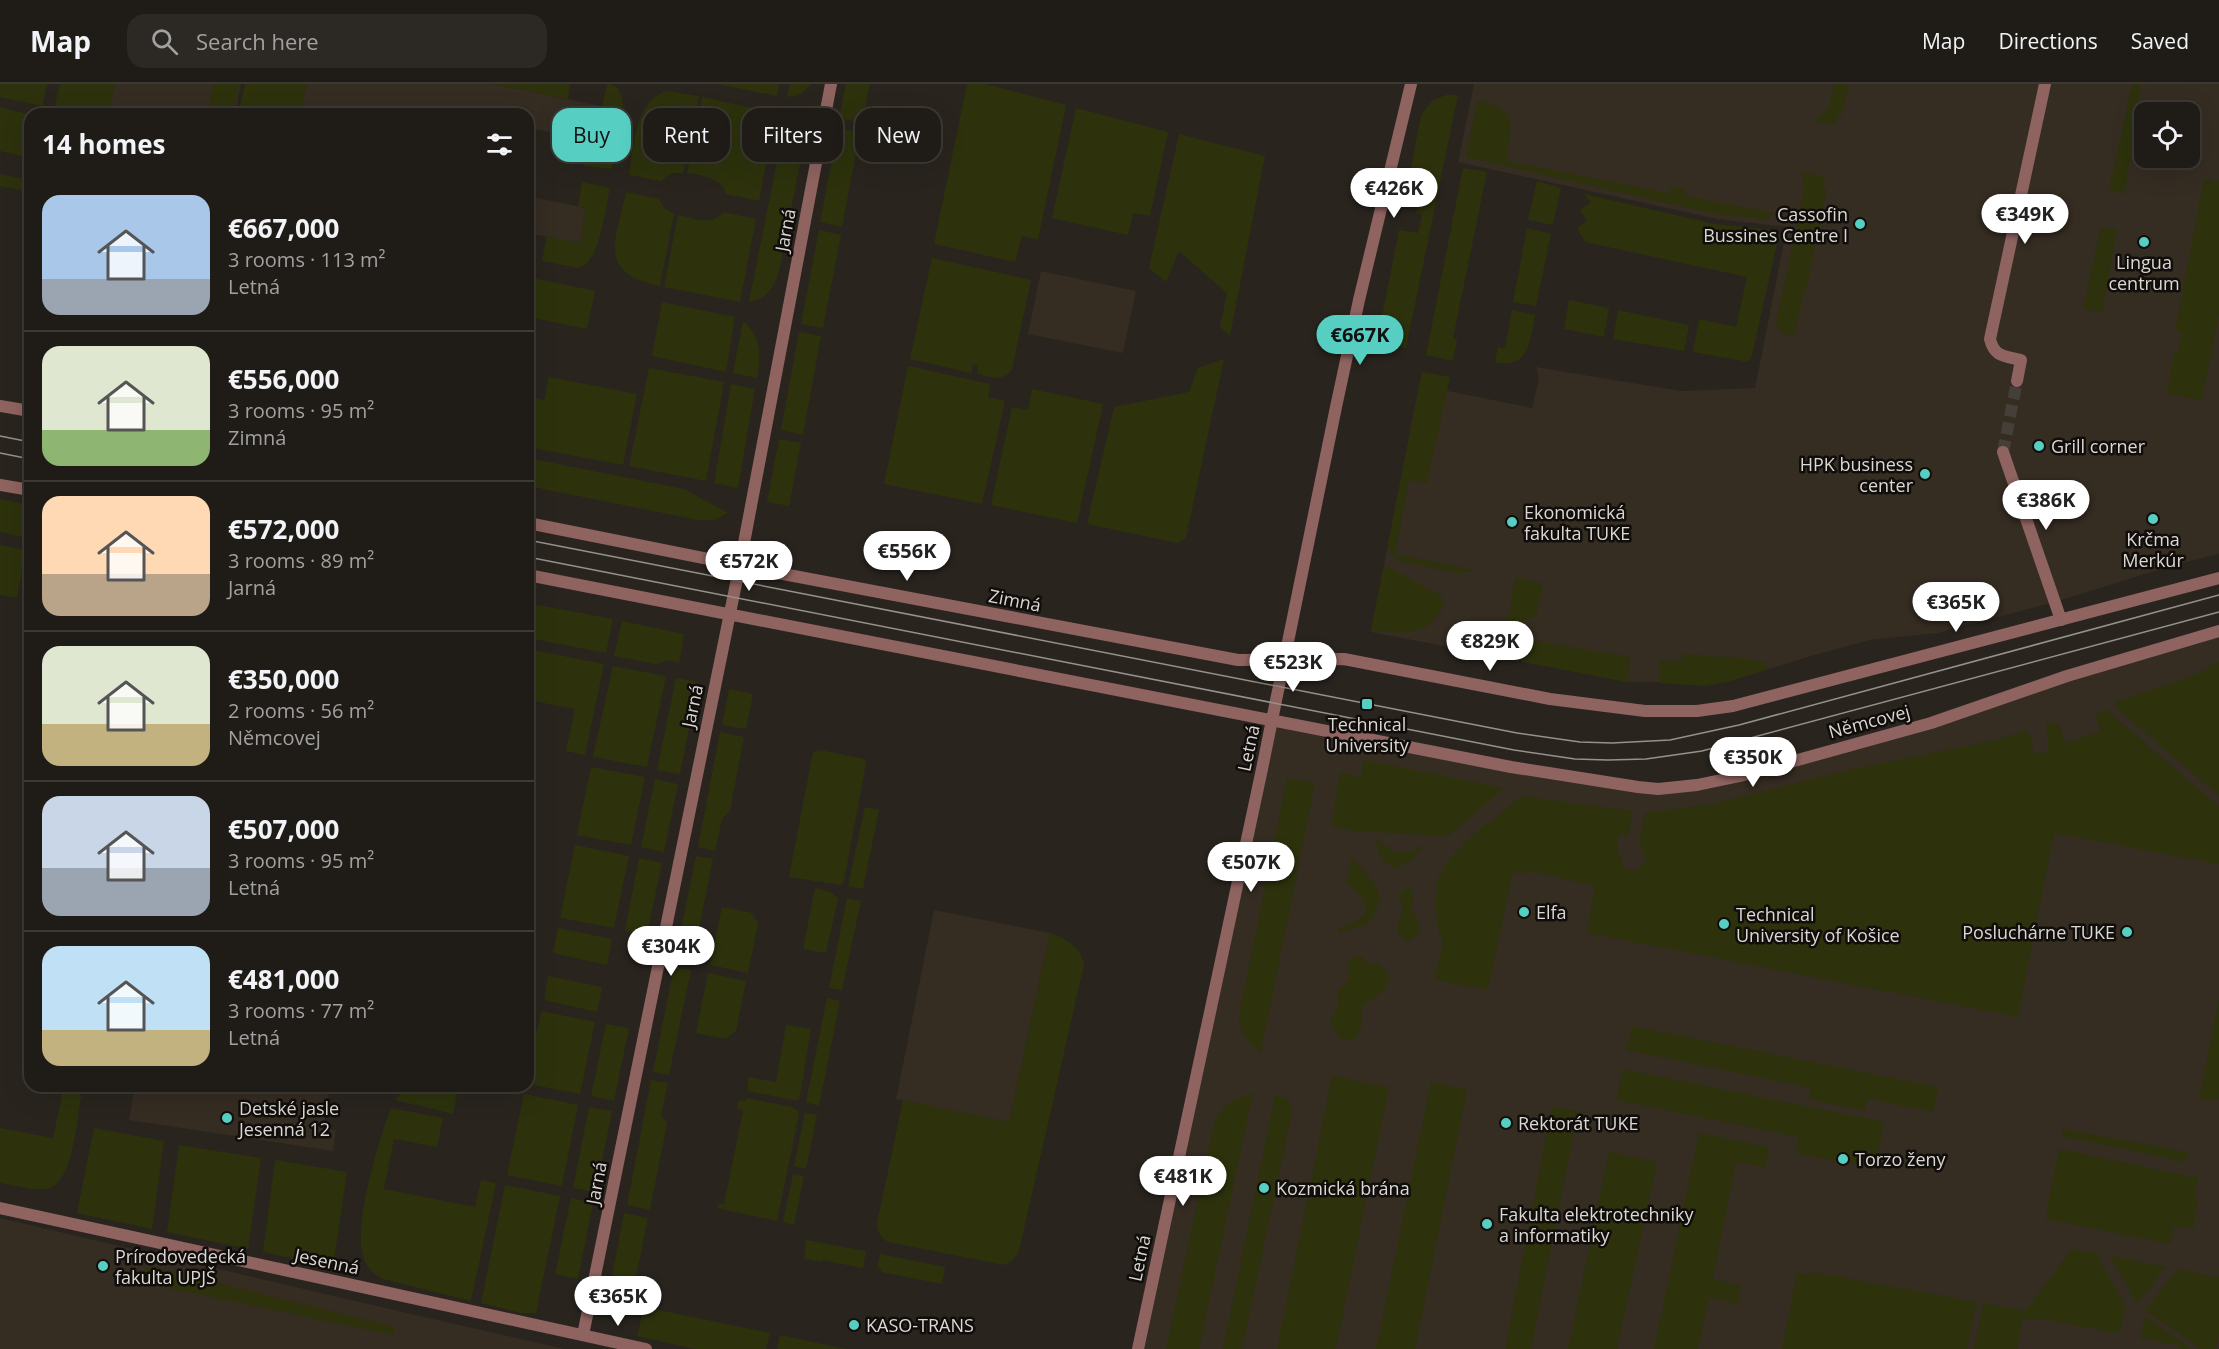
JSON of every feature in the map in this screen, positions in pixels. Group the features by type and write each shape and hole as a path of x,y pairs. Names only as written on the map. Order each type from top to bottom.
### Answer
{"street":[{"name":"Jarná","path":"583,1335 740,564 831,84"},
{"name":"Letná","path":"1138,1349 1285,660 1359,300 1412,84"},
{"path":"2017,381 2021,360 1997,354 1992,349 1990,339 2044,84"},
{"path":"0,406 24,410"},
{"path":"2003,452 2061,620"},
{"path":"0,485 24,489"},
{"name":"Zimná","path":"534,524 1238,660 1285,660"},
{"path":"534,575 1272,719"},
{"path":"1285,660 1344,659 1586,705 1645,711 1688,711 1733,706 1777,696 2219,578"},
{"name":"Němcovej","path":"1272,719 1574,778 1658,789 1740,776 1931,723 2067,676 2219,631"},
{"name":"Jesenná","path":"0,1208 646,1349"}],"shaded area":[{"path":"103,84 241,84 236,108 97,108"},
{"path":"306,84 493,84 606,107 552,108 552,132 534,129 534,108 301,108"},
{"path":"1474,84 2219,84 2219,554 2177,564 2055,602 1938,633 1870,640 1727,682 1627,682 1371,632 1419,385 1532,408 1539,378 1536,367 1681,391 1755,388 1787,227 1717,219 1458,162"},
{"path":"534,197 586,208 580,243 534,234"},
{"path":"1041,271 1136,291 1123,353 1028,334"},
{"name":"Technical University of Košice","path":"2219,631 2219,1349 1138,1349 1272,719 1638,787 1740,776"},
{"path":"934,910 1050,933 1009,1123 896,1099"},
{"name":"Detské jasle Jesenná 12","path":"134,1092 329,1092 323,1128 336,1130 333,1151 129,1120"},
{"name":"Prírodovedecká fakulta UPJŠ","path":"0,1218 411,1314 565,1349 0,1349"}],"green space":[{"path":"0,84 47,84 42,106 0,97"},
{"path":"60,84 115,84 110,108 54,108"},
{"path":"213,84 239,84 234,108 209,108"},
{"path":"245,84 306,84 301,108 239,108"},
{"path":"492,84 570,84 568,99"},
{"path":"607,84 616,87 621,95 623,108 602,106"},
{"path":"717,84 779,84 777,96"},
{"path":"790,84 812,84 799,95 787,97"},
{"path":"846,84 870,84 865,108 855,108 855,121 843,119 843,108 841,108"},
{"path":"967,84 985,84 1066,105 1038,240 1022,236 1015,262 934,244"},
{"path":"1834,84 1849,84 1842,115 1838,114 1835,125 1813,121 1829,107"},
{"path":"2132,84 2141,84 2138,99 2142,102 2134,102 2134,142 2124,194 2109,190"},
{"path":"667,91 699,96 697,108 646,108 656,96"},
{"path":"1446,95 1458,95 1406,348 1389,344 1379,332 1399,230 1418,233 1422,215 1416,213 1419,197 1406,195 1421,115 1433,100"},
{"path":"702,97 753,108 742,108 742,162 767,162 759,201 726,194 724,188 716,181 705,176 687,173 689,162 730,162 730,108 700,108"},
{"path":"1477,101 1491,104 1507,114 1510,129 1506,161 1668,193 1672,187 1684,189 1686,196 1774,213 1765,219 1715,214 1466,157"},
{"path":"0,107 24,113 24,157 0,151"},
{"path":"1076,108 1168,132 1150,216 1133,213 1128,235 1052,218"},
{"path":"643,112 643,162 685,162 683,173 672,173 661,181 629,175 637,126"},
{"path":"843,129 855,131 855,158 842,227 820,222 831,162 843,162"},
{"path":"1179,134 1265,156 1230,336 1220,327 1227,293 1179,251 1166,282 1149,268"},
{"path":"585,162 614,162 612,169 584,166"},
{"path":"777,162 800,162 775,283 765,296 749,302"},
{"path":"1463,168 1487,172 1453,338 1457,340 1453,361 1426,355"},
{"path":"1802,172 1825,177 1822,188 1827,189 1794,337 1779,331 1776,323 1804,191"},
{"path":"0,174 24,179 24,191 0,186"},
{"path":"2204,179 2219,182 2219,314 2202,400 2167,394 2174,352 2178,352 2182,332 2175,331"},
{"path":"1537,181 1561,188 1553,225 1528,220"},
{"path":"582,182 610,188 601,234 592,256 586,264 578,268 542,261 547,236 580,243 586,208 578,206"},
{"path":"626,192 659,199 664,208 674,214 660,286 626,273 618,263 615,239"},
{"path":"1584,194 1715,224 1774,230 1778,239 1751,359 1743,361 1693,352 1699,319 1736,327 1747,277 1585,242 1577,228 1587,221 1580,210 1591,202"},
{"path":"723,212 756,219 740,302 664,287 678,215 708,220 719,217"},
{"path":"2101,227 2117,230 2102,312 2083,309"},
{"path":"1527,228 1551,234 1536,306 1513,302"},
{"path":"819,230 841,235 823,328 801,324"},
{"path":"932,258 1031,280 1012,369 1005,376 996,378 977,373 978,365 973,364 971,373 910,359"},
{"path":"534,278 595,291 587,329 534,318"},
{"path":"1569,300 1609,308 1604,337 1564,329"},
{"path":"662,302 735,317 726,372 652,356"},
{"path":"1512,310 1535,315 1529,343 1522,357 1515,362 1495,362 1498,347 1505,348"},
{"path":"1618,310 1689,325 1684,351 1613,339"},
{"path":"743,321 754,334 759,347 757,378 733,373"},
{"path":"799,332 821,336 803,435 781,430"},
{"path":"1224,359 1186,538 1177,543 1087,524 1114,407 1189,392 1198,368"},
{"path":"908,366 990,384 988,397 1005,401 982,504 884,484"},
{"path":"649,368 724,382 706,481 629,466"},
{"path":"1422,372 1450,377 1427,483 1409,480 1395,554 1474,570 1473,572 1462,572 1461,574 1399,561 1389,552 1388,544"},
{"path":"549,377 637,394 623,465 534,448 534,398 544,400"},
{"path":"731,384 755,389 738,488 714,483"},
{"path":"1032,389 1103,404 1077,523 991,505 1012,407 1028,410"},
{"path":"779,439 801,443 789,506 767,502"},
{"path":"534,459 684,489 728,513 714,520 698,520 534,487"},
{"path":"0,499 24,504 24,537 0,532"},
{"path":"0,545 24,550 17,598 0,595"},
{"path":"1384,565 1440,595 1444,605 1431,623 1414,631 1404,632 1371,629"},
{"path":"1515,577 1542,583 1542,587 1536,616 1507,627"},
{"path":"534,604 613,619 606,653 534,639"},
{"path":"622,621 684,634 679,663 669,660 656,664 614,656"},
{"path":"1513,637 1630,657 1627,682 1509,659"},
{"path":"534,650 604,664 585,755 566,751 575,709 534,701"},
{"path":"1683,654 1744,658 1764,662 1768,669 1727,682 1704,686 1660,683 1660,660 1681,662"},
{"path":"2219,662 2219,796 2117,708 2115,702 2195,675"},
{"path":"613,666 666,676 647,767 593,757"},
{"path":"676,678 698,682 680,774 657,770"},
{"path":"729,689 753,694 746,729 722,725"},
{"path":"2107,710 2219,807 2219,864 2054,833 2018,1017 1587,933 1595,886 1531,871 1530,874 1513,872 1488,990 1437,980 1442,938 1438,929 1436,895 1441,873 1459,849 1522,796 1632,811 1629,835 1618,836 1617,850 1625,868 1637,871 1646,859 1639,841 1645,813 1716,803 1853,769 1987,742 2025,731 2032,739 2033,753 2049,752 2046,724 2058,723 2066,743 2100,731 2096,713"},
{"path":"720,732 744,737 730,811 722,819 715,851 698,847"},
{"path":"821,750 864,759 866,763 844,881 841,885 789,877 813,752"},
{"path":"1364,760 1504,788 1448,836 1353,831 1331,826 1340,773 1361,777"},
{"path":"591,767 645,777 631,845 577,835"},
{"path":"1287,778 1315,783 1261,1052 1245,1037 1239,1016"},
{"path":"655,779 678,784 664,852 641,847"},
{"path":"865,807 879,810 863,889 848,886"},
{"path":"1376,838 1388,848 1399,852 1411,851 1424,844 1413,860 1396,868 1381,856"},
{"path":"575,845 629,856 614,928 560,918"},
{"path":"696,856 713,859 692,962 675,959"},
{"path":"1352,857 1375,884 1380,900 1373,917 1366,925 1338,933 1339,928 1358,920 1366,910 1362,898 1346,883"},
{"path":"639,858 662,863 647,935 625,931"},
{"path":"815,888 832,893 838,899 826,953 803,949"},
{"path":"1407,888 1414,894 1411,909 1420,924 1413,939 1407,941 1399,935 1398,928 1403,911 1399,895"},
{"path":"847,898 861,901 842,990 829,988"},
{"path":"722,907 752,913 758,924 748,973 710,965"},
{"path":"558,928 612,939 607,965 553,953"},
{"path":"1050,933 1076,948 1084,965 1019,1251 1013,1260 1004,1265 888,1242 880,1234 877,1223 903,1100 1009,1122"},
{"path":"1355,956 1361,956 1367,964 1379,964 1389,979 1384,989 1362,1008 1360,1029 1351,1041 1339,1038 1330,1022 1339,1005 1338,989 1349,978 1348,962"},
{"path":"674,967 691,970 669,1075 653,1072"},
{"path":"708,973 746,981 736,1031 726,1039 696,1033"},
{"path":"548,976 602,987 597,1012 544,1000"},
{"path":"827,998 840,1001 819,1106 806,1102"},
{"path":"2219,1000 2219,1094 2218,1101 2199,1098"},
{"path":"541,1011 595,1022 580,1094 534,1085 534,1044"},
{"path":"606,1024 629,1028 614,1101 591,1096"},
{"path":"786,1025 811,1029 798,1100 748,1091 748,1077 776,1082"},
{"path":"1632,1026 1938,1087 1933,1112 1868,1099 1864,1111 1808,1099 1811,1088 1627,1050"},
{"path":"1623,1069 1884,1122 1875,1168 1796,1153 1799,1137 1616,1100"},
{"path":"1332,1076 1389,1087 1336,1349 1277,1349"},
{"path":"651,1080 668,1083 661,1115 667,1123 650,1210 627,1205"},
{"path":"1431,1082 1467,1090 1415,1349 1376,1349"},
{"path":"63,1092 79,1092 81,1097 72,1150 63,1176 56,1185 47,1189 30,1189 0,1183 0,1128 53,1138"},
{"path":"402,1092 458,1092 453,1114 395,1100"},
{"path":"1253,1093 1199,1349 1166,1349 1214,1124 1220,1112 1229,1103"},
{"path":"524,1094 578,1105 562,1186 507,1175"},
{"path":"1275,1096 1286,1099 1293,1108 1242,1349 1223,1349"},
{"path":"746,1098 792,1107 799,1114 777,1221 717,1208 719,1203 724,1204 743,1111 737,1109 739,1100 745,1101"},
{"path":"1552,1106 1578,1112 1531,1349 1505,1349"},
{"path":"589,1107 612,1111 596,1192 573,1188"},
{"path":"391,1108 443,1118 437,1147 394,1139 384,1189 475,1207 481,1180 496,1183 471,1301 383,1279 372,1271 364,1260 361,1237 365,1200 380,1139"},
{"path":"805,1113 817,1115 806,1169 794,1166"},
{"path":"94,1128 164,1141 152,1229 77,1213"},
{"path":"2063,1129 2188,1152 2186,1162 2061,1136"},
{"path":"1699,1133 1769,1147 1765,1167 1736,1162 1713,1279 1741,1285 1738,1304 1709,1298 1698,1349 1654,1349"},
{"path":"179,1145 261,1158 248,1249 167,1232"},
{"path":"2059,1149 2198,1178 2194,1196 2198,1198 2193,1229 2174,1226 2171,1244 2045,1219"},
{"path":"1609,1152 1657,1162 1617,1349 1568,1349"},
{"path":"275,1160 347,1172 333,1267 263,1252"},
{"path":"793,1174 804,1176 794,1225 783,1222"},
{"path":"505,1185 560,1196 536,1313 521,1313 481,1303"},
{"path":"571,1198 593,1203 578,1279 555,1274"},
{"path":"624,1213 648,1218 633,1291 610,1287"},
{"path":"806,1240 866,1251 863,1268 804,1259"},
{"path":"2071,1249 2096,1253 2125,1305 2120,1334 2039,1318 2038,1321 2023,1318 2017,1349 1974,1349 1983,1303 2026,1311"},
{"path":"880,1254 945,1267 942,1284 881,1272 881,1269 877,1268"},
{"path":"2110,1256 2166,1267 2137,1304"},
{"path":"150,1266 395,1327 393,1335 144,1283 146,1270"},
{"path":"2178,1269 2219,1278 2219,1332 2216,1349 2201,1349 2145,1310"},
{"path":"1812,1272 1977,1302 1967,1349 1782,1349 1797,1273 1811,1276"},
{"path":"644,1307 770,1333 766,1349 695,1349 637,1336"},
{"path":"2145,1316 2191,1349 2180,1349 2180,1346 2140,1338"},
{"path":"780,1335 846,1349 777,1349"}],"tunnel":[{"path":"2003,452 2017,381"}],"tram line":[{"path":"0,436 24,441"},
{"path":"0,453 24,458"},
{"path":"534,541 1517,733 1580,742 1670,740 1739,725 2219,595"},
{"path":"534,558 1514,750 1575,759 1646,759 1702,751 2219,612"}],"place":[{"name":"Cassofin Bussines Centre I","path":"1860,224"},
{"name":"Lingua centrum","path":"2144,242"},
{"name":"Grill corner","path":"2039,446"},
{"name":"HPK business center","path":"1925,474"},
{"name":"Krčma Merkúr","path":"2153,519"},
{"name":"Ekonomická fakulta TUKE","path":"1512,522"},
{"name":"Technical University","path":"1367,704"},
{"name":"Elfa","path":"1524,912"},
{"name":"Technical University of Košice","path":"1724,924"},
{"name":"Posluchárne TUKE","path":"2127,932"},
{"name":"Detské jasle Jesenná 12","path":"227,1118"},
{"name":"Rektorát TUKE","path":"1506,1123"},
{"name":"Torzo ženy","path":"1843,1159"},
{"name":"Kozmická brána","path":"1264,1188"},
{"name":"Fakulta elektrotechniky a informatiky","path":"1487,1224"},
{"name":"Prírodovedecká fakulta UPJŠ","path":"103,1266"},
{"name":"KASO-TRANS","path":"854,1325"}]}
